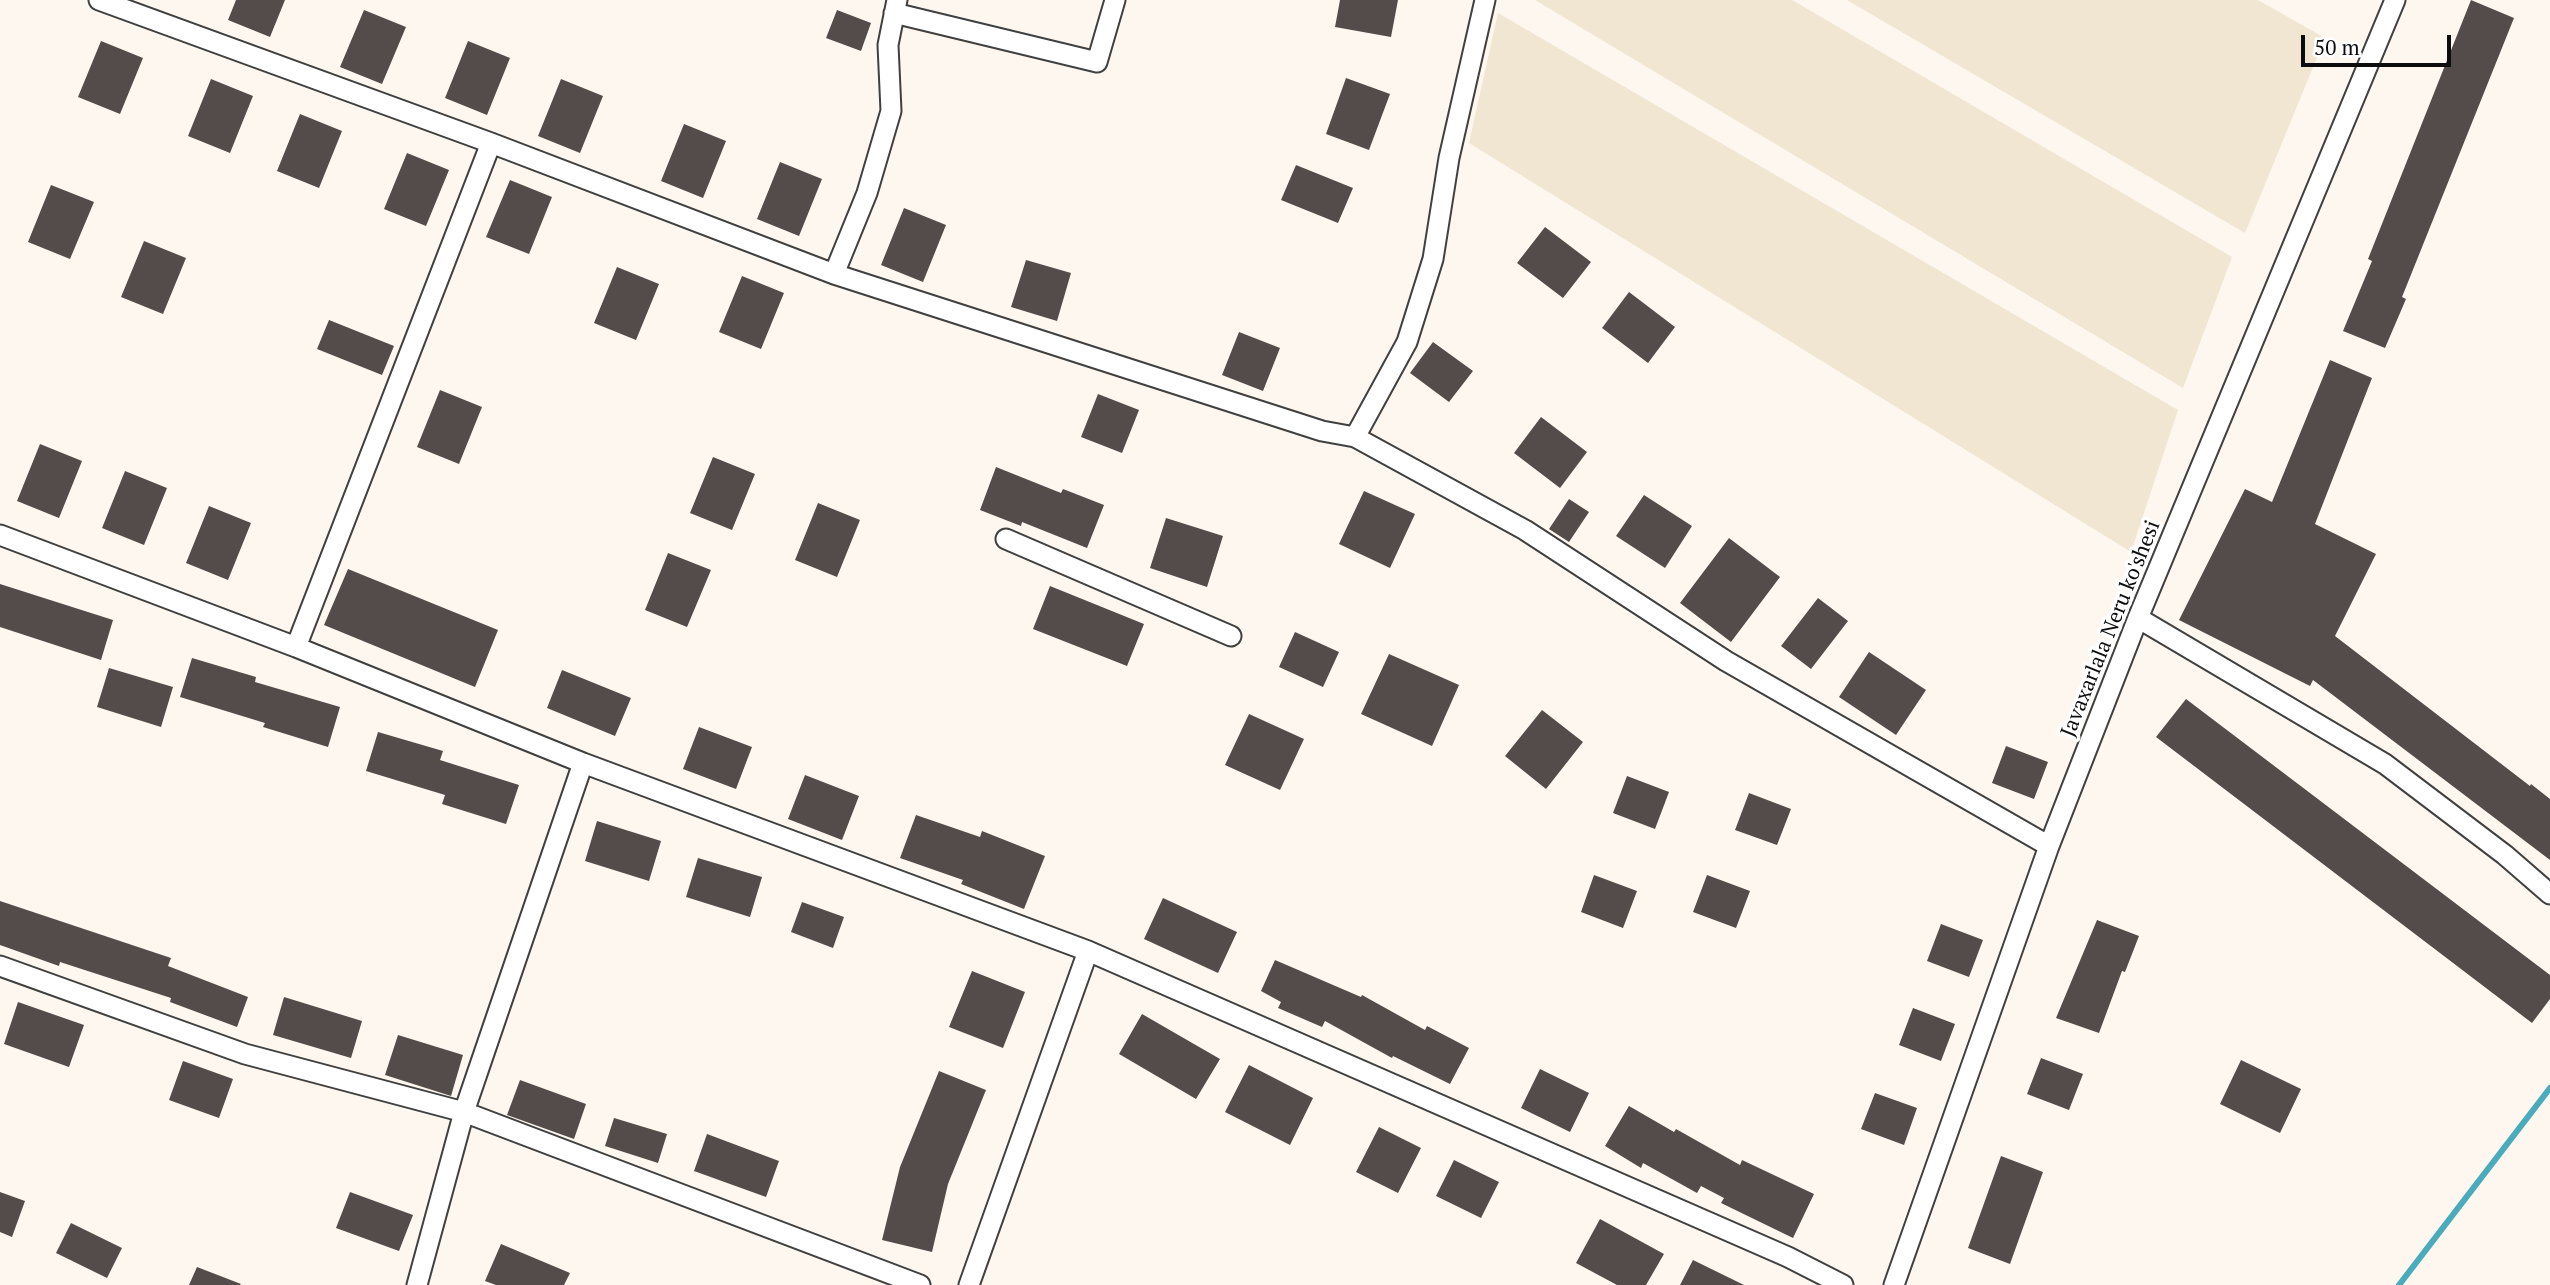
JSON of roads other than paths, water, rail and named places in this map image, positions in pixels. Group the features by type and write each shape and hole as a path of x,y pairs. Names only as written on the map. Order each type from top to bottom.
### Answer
{"street":[{"path":"99,0 491,143 834,274 1322,431 1355,437 1525,530 1726,661 2049,846"},
{"path":"834,274 867,193 891,111 888,45 895,6 1097,62 1115,0"},
{"path":"1355,437 1407,342 1433,259 1449,158 1485,0"},
{"name":"Javaxarlala Neru ko'shesi","path":"1894,1285 2049,846 2138,618 2395,0"},
{"path":"296,647 491,143"},
{"path":"0,535 296,647 583,763 1088,951 1788,1257 1843,1285"},
{"path":"1006,538 1231,636"},
{"path":"2138,618 2385,764 2505,855 2550,894"},
{"path":"417,1285 464,1112 583,763"},
{"path":"969,1285 1088,951"},
{"path":"0,966 245,1054 464,1112 920,1285"}],"waterway":[{"path":"2399,1285 2550,1088"}]}
